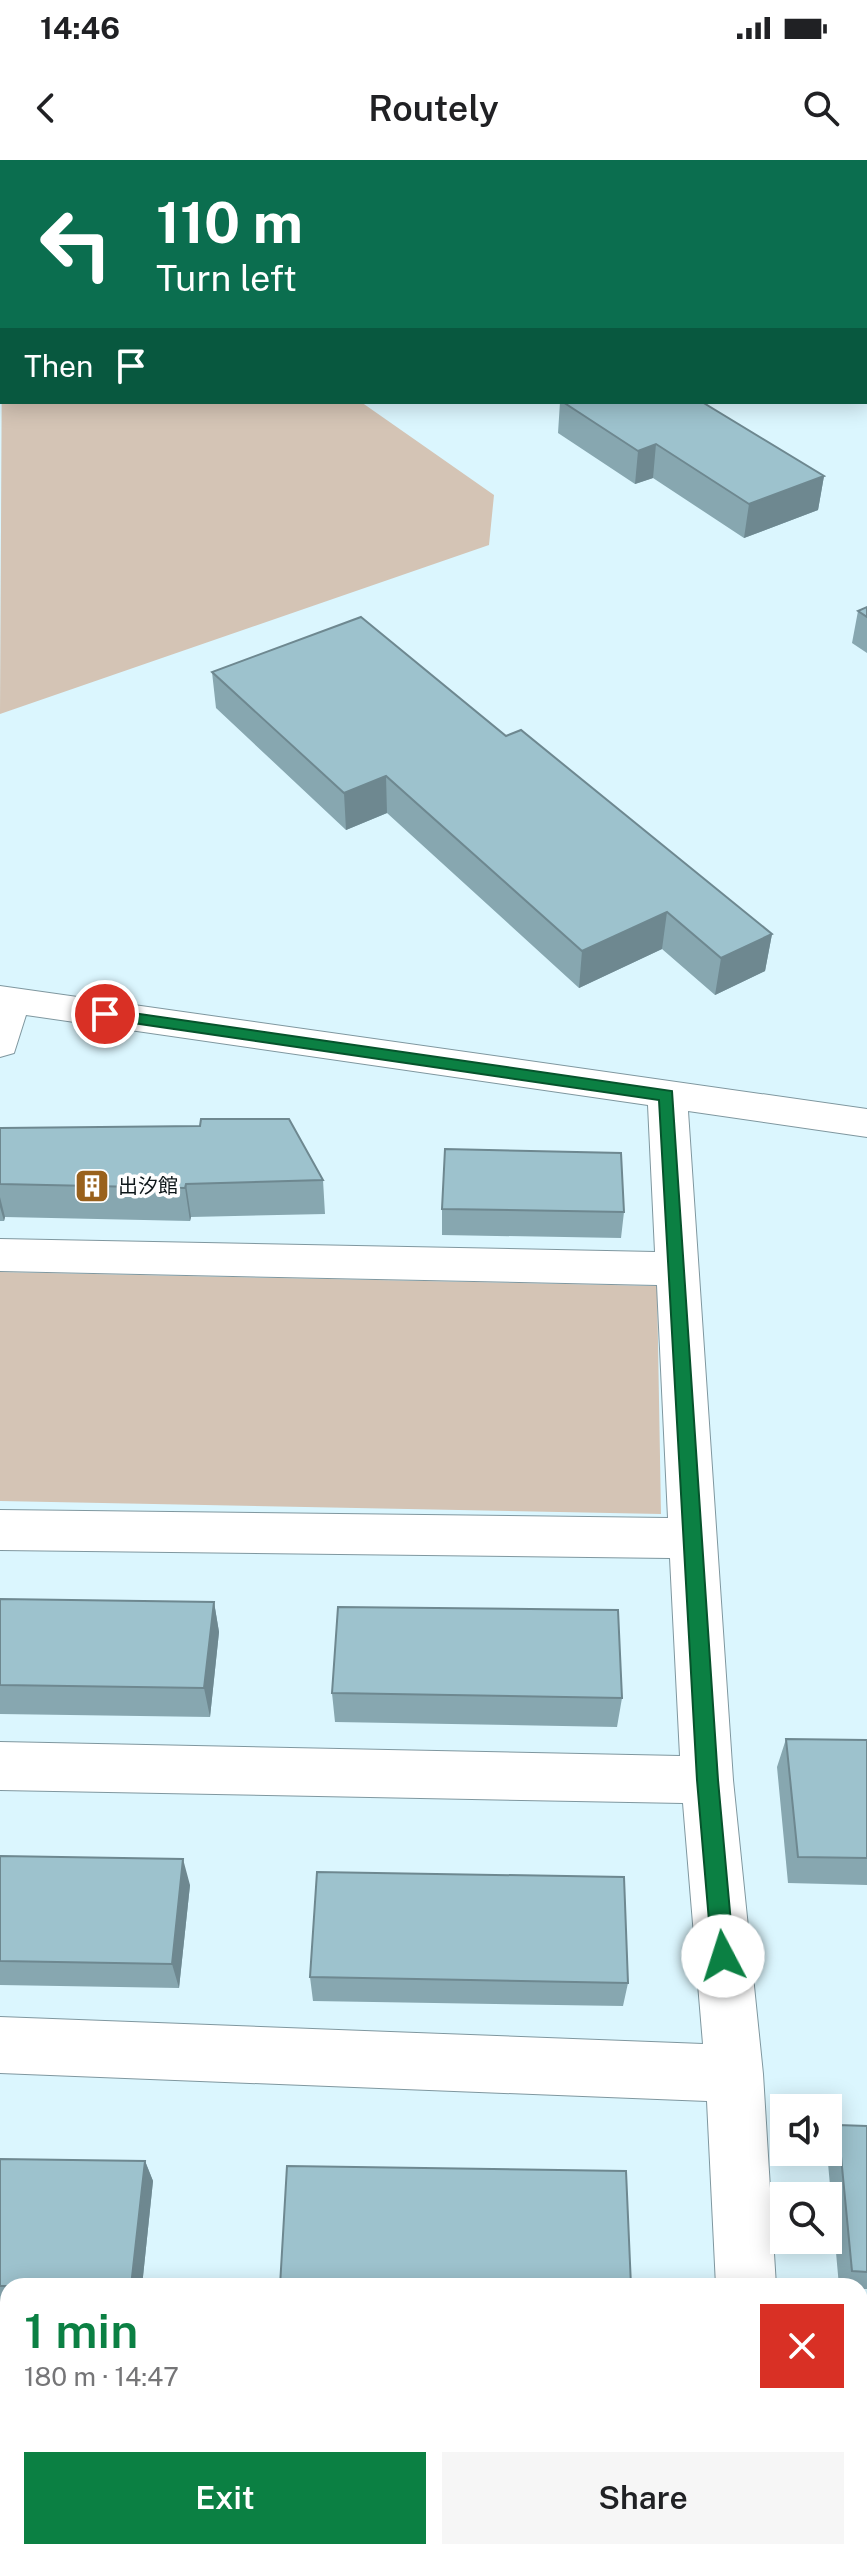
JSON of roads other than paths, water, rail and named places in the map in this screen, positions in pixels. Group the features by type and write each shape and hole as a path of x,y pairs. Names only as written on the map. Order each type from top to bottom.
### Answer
{"street":[{"path":"0,1044 6,1000 867,1123"},
{"path":"667,1095 707,1780 734,2074 746,2278"},
{"path":"0,1255 677,1269"},
{"path":"0,1530 693,1538"},
{"path":"0,1766 707,1780"},
{"path":"0,2045 734,2074"}],"place":[{"name":"出汐館","path":"92,1186"}]}
